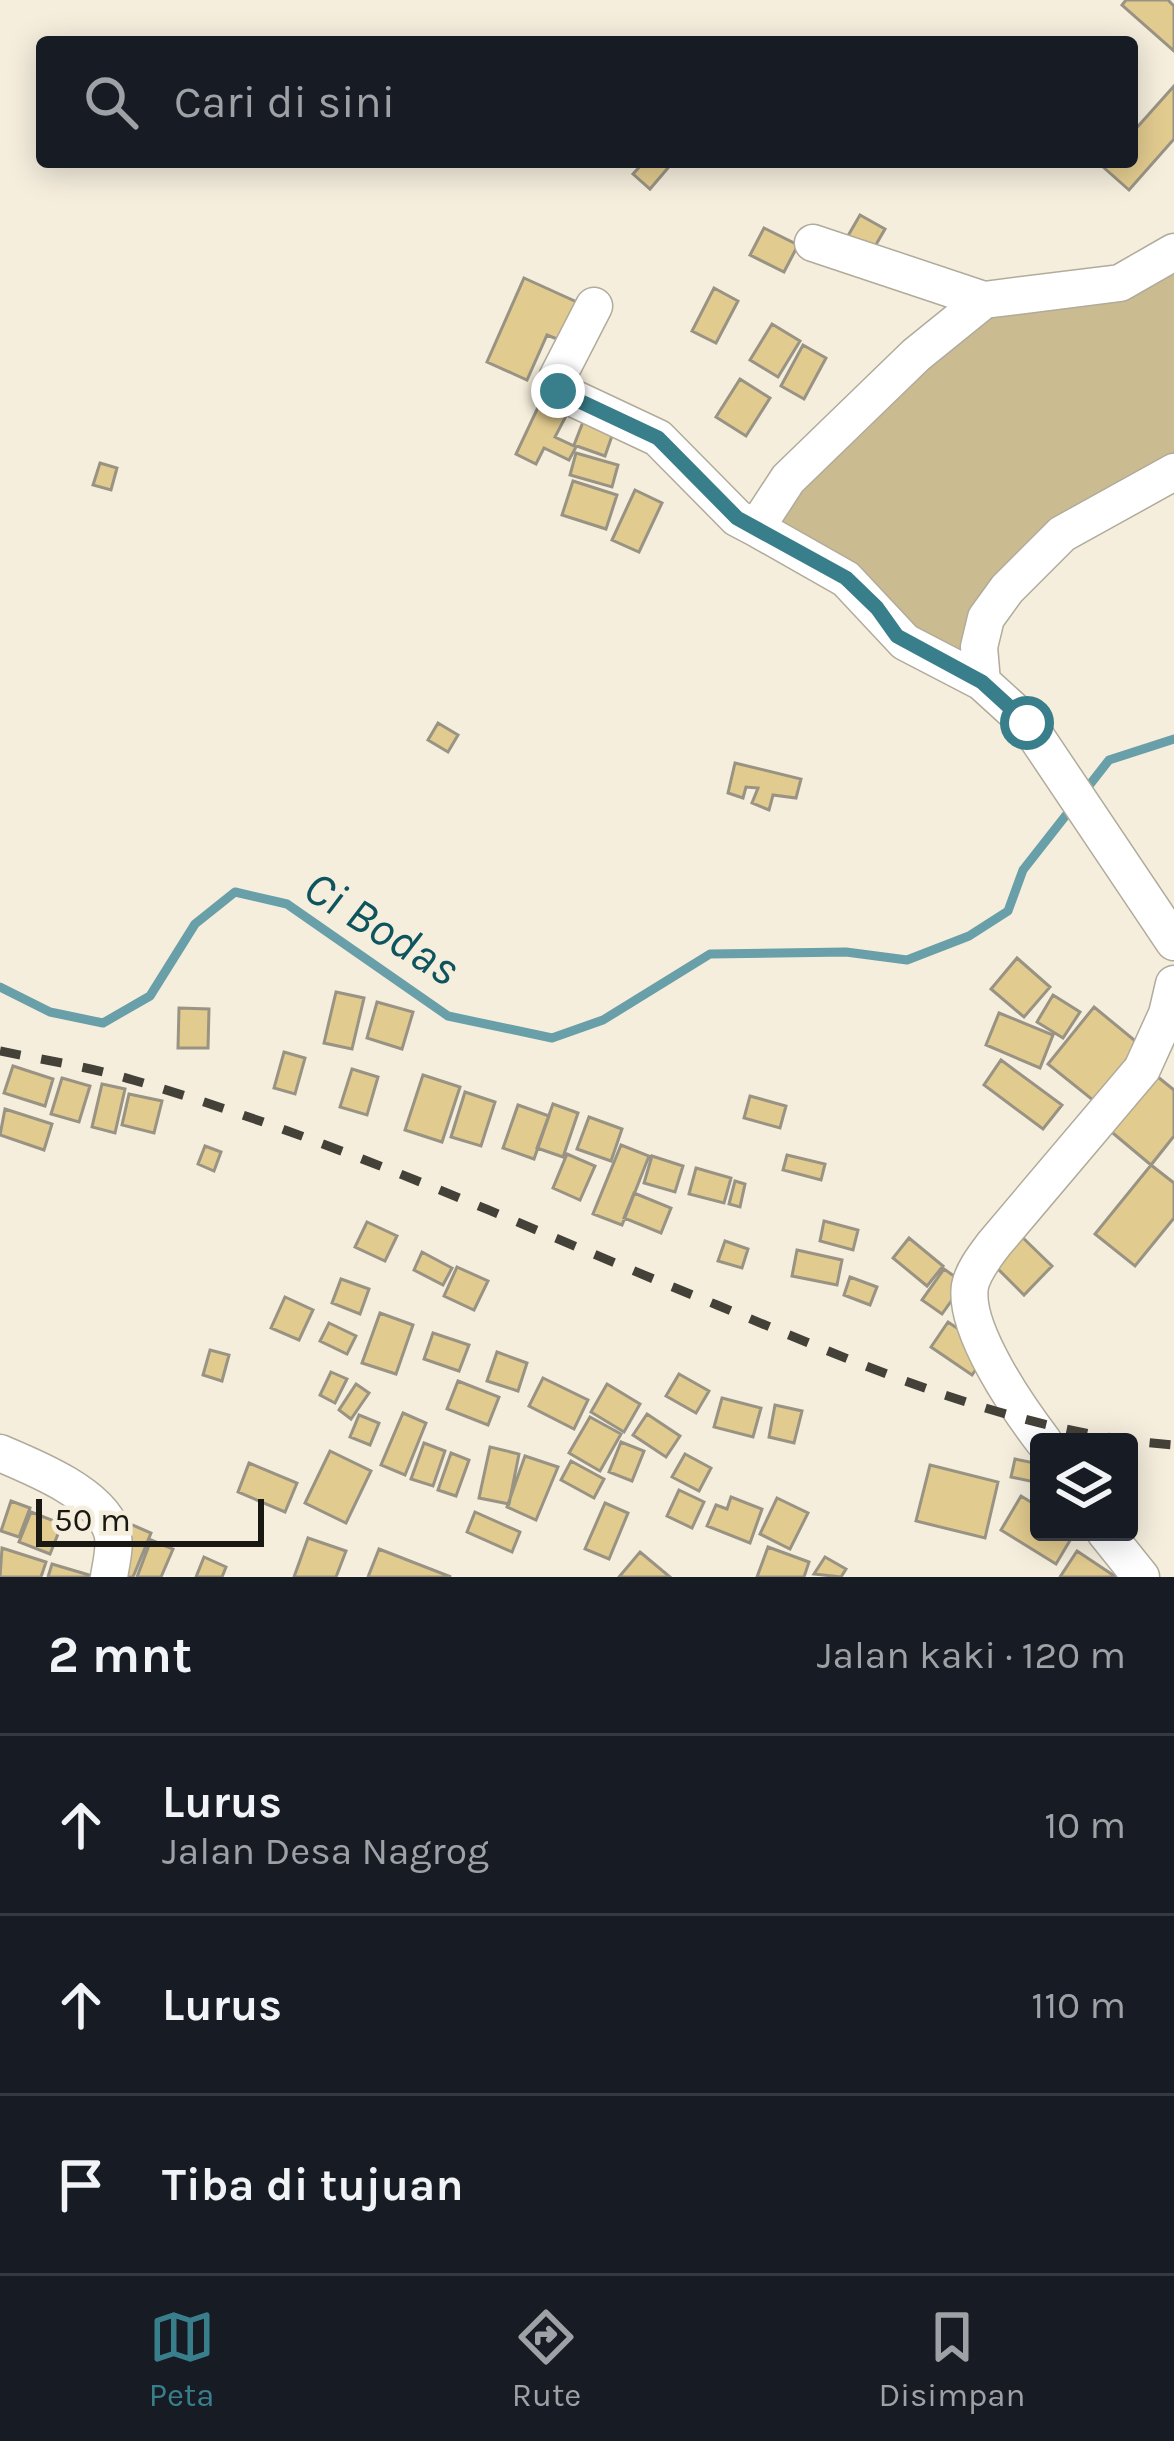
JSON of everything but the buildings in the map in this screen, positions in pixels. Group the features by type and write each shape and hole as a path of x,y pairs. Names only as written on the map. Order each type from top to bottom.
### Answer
{"street":[{"path":"813,243 984,301 1120,284 1174,252"},
{"path":"756,528 788,479 916,356 984,301"},
{"path":"594,306 557,378 558,391 658,438 737,518 846,578 905,642 982,682 1027,723 1174,942"},
{"path":"982,682 979,647 986,618 1007,590 1062,534 1174,472"},
{"path":"1037,1433 980,1341 969,1288 980,1262 1005,1230 1142,1069 1167,1014 1174,985"},
{"path":"0,1453 74,1490 110,1526 109,1577"},
{"path":"1112,1541 1141,1577"}],"shaded area":[{"path":"1174,252 1174,472 1007,589 982,682 756,528 984,300"}],"waterway":[{"name":"Ci Bodas","path":"1084,792 1109,760 1174,739"},
{"name":"Ci Bodas","path":"0,987 50,1012 103,1023 150,996 195,924 235,892 287,904 448,1016 552,1038 603,1020 710,954 846,952 907,960 969,936 1008,911 1023,870 1074,805"}],"railway":[{"path":"0,1051 117,1075 281,1129 940,1393 1055,1427 1174,1445"}],"route":[{"path":"558,391 658,438 737,518 846,578 897,636 982,682 1027,723"}]}
